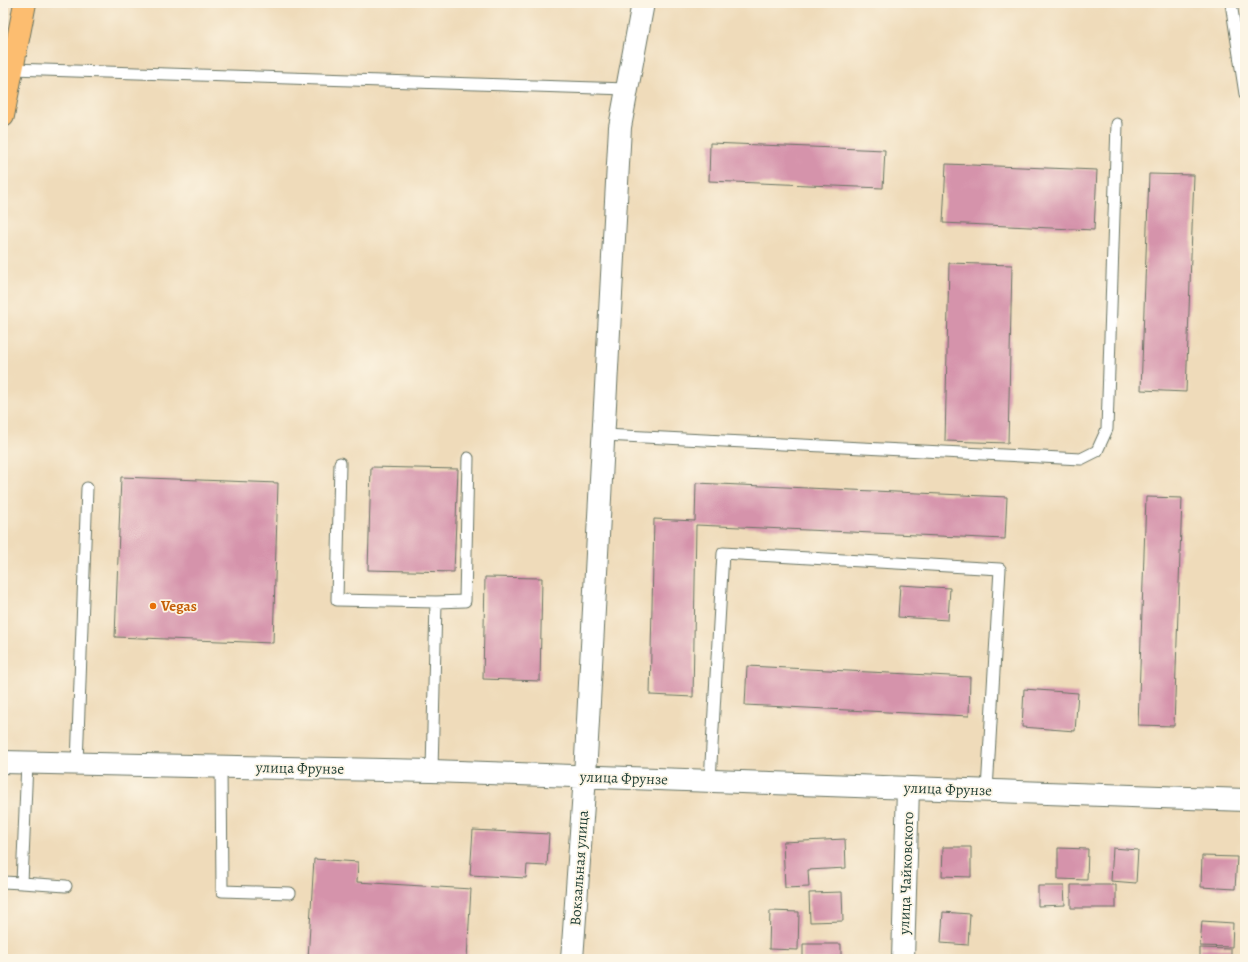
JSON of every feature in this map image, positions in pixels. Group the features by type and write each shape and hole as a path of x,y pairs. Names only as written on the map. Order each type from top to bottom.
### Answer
{"main road":[{"path":"3,116 5,94 12,69 24,3"}],"street":[{"name":"Вокзальная улица","path":"572,959 586,776 620,127 643,3"},
{"name":"улица Фрунзе","path":"3,762 432,771 1245,800"},
{"name":"улица Чайковского","path":"903,959 908,788"}],"lane":[{"path":"1231,3 1245,94"},
{"path":"12,69 627,89"},
{"path":"604,435 1081,459 1097,451 1107,429 1118,124"},
{"path":"340,463 338,600 436,602 465,601 468,458"},
{"path":"77,764 87,488"},
{"path":"710,781 724,553 1000,569 986,790"},
{"path":"432,771 436,602"},
{"path":"22,883 27,762"},
{"path":"221,767 222,891 290,893"},
{"path":"3,882 66,886"}],"building":[{"path":"710,143 885,150 883,188 709,181"},
{"path":"946,164 1097,170 1094,230 943,223"},
{"path":"1149,174 1194,175 1186,392 1141,390"},
{"path":"949,263 1012,265 1008,443 945,441"},
{"path":"371,467 458,469 454,572 368,570"},
{"path":"121,477 278,483 273,643 115,637"},
{"path":"696,483 1007,497 1005,539 696,525 693,697 650,695 654,519 695,521"},
{"path":"1146,497 1182,498 1174,726 1138,725"},
{"path":"485,577 542,578 540,681 483,679"},
{"path":"900,585 950,588 948,620 898,617"},
{"path":"747,666 970,677 969,716 745,705"},
{"path":"1024,689 1078,693 1075,731 1022,727"},
{"path":"473,830 549,834 547,866 527,865 526,878 470,875"},
{"path":"845,839 846,868 808,870 809,887 785,888 783,842"},
{"path":"943,847 971,847 971,877 942,876"},
{"path":"1058,848 1088,849 1087,880 1058,879"},
{"path":"1113,848 1138,850 1136,883 1111,881"},
{"path":"1202,856 1237,857 1235,889 1201,887"},
{"path":"314,859 358,862 357,882 471,889 467,959 308,959"},
{"path":"1071,885 1116,885 1116,908 1071,908"},
{"path":"1038,886 1064,886 1065,905 1038,906"},
{"path":"842,892 843,921 810,922 809,893"},
{"path":"770,911 799,912 798,950 769,949"},
{"path":"943,912 970,914 968,945 941,943"},
{"path":"1202,921 1233,923 1232,947 1200,946"},
{"path":"803,944 841,944 841,959 803,959"},
{"path":"1200,948 1231,949 1231,959 1200,959"}],"place":[{"name":"Vegas","path":"153,606"}]}
